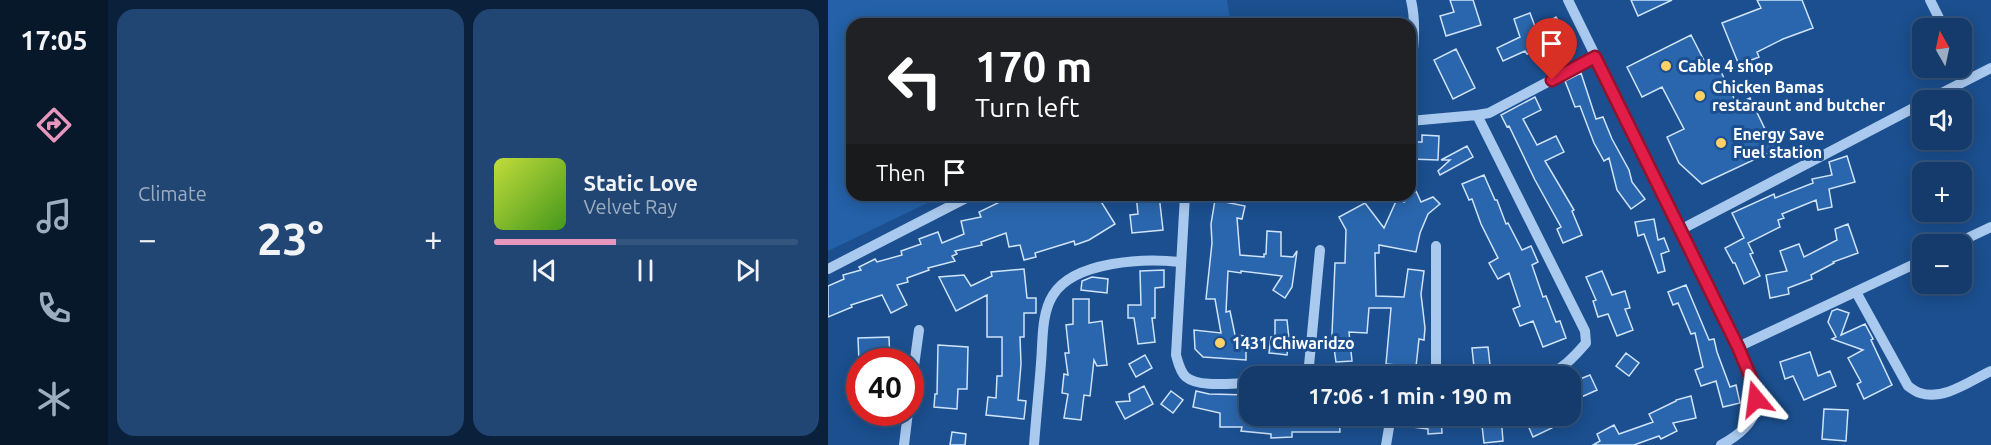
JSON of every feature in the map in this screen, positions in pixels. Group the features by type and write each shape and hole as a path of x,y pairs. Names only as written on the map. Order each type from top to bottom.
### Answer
{"street":[{"path":"1411,0 1414,18"},
{"path":"1569,0 1738,347 1754,385 1756,412 1749,425 1721,445"},
{"path":"1930,0 1939,18"},
{"path":"1416,121 1489,113 1595,57"},
{"path":"1948,90 1991,68"},
{"path":"1680,230 1912,109"},
{"path":"1477,115 1585,331 1586,343 1564,366"},
{"path":"828,269 960,201"},
{"path":"1185,201 1176,355 1179,366 1187,378 1207,384 1239,383"},
{"path":"1972,236 1991,227"},
{"path":"1436,246 1436,366"},
{"path":"1309,366 1320,250"},
{"path":"1034,445 1045,317 1052,296 1063,282 1081,273 1113,264 1137,260 1180,262"},
{"path":"1738,347 1912,265"},
{"path":"1856,292 1908,386 1919,393 1930,395 1945,393 1991,370"},
{"path":"917,348 919,330"},
{"path":"904,445 906,426"},
{"path":"1386,445 1389,426"}],"shaded area":[{"path":"828,0 1227,0 1230,18 846,18 846,201 932,201 828,251"}],"building":[{"path":"1450,0 1473,0 1481,25 1446,36 1440,16 1454,12"},
{"path":"1631,0 1672,0 1638,16"},
{"path":"1757,0 1802,0 1813,28 1757,52 1759,57 1739,65 1722,23 1761,8"},
{"path":"1530,13 1536,29 1556,17 1566,33 1542,46 1543,48 1527,54 1525,51 1503,61 1497,48 1520,37 1514,19"},
{"path":"1691,35 1711,74 1720,70 1737,104 1750,98 1775,150 1702,184 1679,163 1667,137 1684,129 1662,87 1642,97 1627,67"},
{"path":"1456,49 1475,88 1453,99 1434,60"},
{"path":"1581,73 1596,119 1603,117 1629,170 1632,182 1645,199 1631,209 1617,190 1609,158 1604,161 1594,143 1580,106 1575,107 1565,81"},
{"path":"1535,97 1541,110 1523,119 1537,145 1556,136 1564,152 1545,161 1574,210 1572,211 1582,235 1563,243 1557,229 1561,227 1509,126 1507,127 1501,115"},
{"path":"1422,135 1439,136 1438,160 1416,159 1416,142 1422,142"},
{"path":"1467,146 1473,157 1440,175 1438,171 1450,160 1441,160"},
{"path":"1847,156 1855,182 1829,189 1832,207 1818,210 1816,200 1782,214 1784,218 1778,220 1780,227 1748,243 1753,253 1750,254 1760,276 1744,284 1735,263 1725,248 1744,238 1732,213 1774,194 1775,198 1813,183 1812,179 1832,175 1829,162"},
{"path":"1484,175 1506,224 1508,223 1522,250 1531,246 1538,262 1532,265 1543,297 1546,296 1556,322 1560,321 1566,338 1543,347 1533,321 1520,326 1513,309 1520,306 1509,273 1498,279 1489,263 1498,258 1481,224 1472,199 1469,200 1462,184"},
{"path":"1416,191 1421,202 1433,197 1440,204 1428,214 1420,233 1416,252 1379,245 1379,253 1375,253 1376,296 1404,297 1408,269 1424,271 1421,294 1425,328 1424,340 1419,339 1416,366 1386,364 1391,308 1369,308 1367,333 1349,332 1352,361 1336,362 1332,334 1335,263 1345,263 1346,230 1339,217 1365,203 1384,228 1396,201 1416,201"},
{"path":"1002,201 1101,201 1115,224 1089,240 1075,245 1074,241 1035,253 1036,257 1024,260 1020,245 1009,247 1006,233 981,242 982,245 955,251 957,254 952,256 955,261 928,268 929,270 907,278 908,282 897,285 907,305 891,313 882,295 851,305 852,307 828,317 828,286 844,279 843,275 861,270 859,267 875,259 877,262 902,255 901,251 921,244 919,239 938,232 942,243 964,234 961,221 981,217 979,212"},
{"path":"1137,201 1160,201 1163,230 1132,233 1130,215 1138,214"},
{"path":"1215,201 1245,206 1242,219 1237,218 1240,255 1264,257 1267,231 1281,232 1281,256 1293,257 1297,251 1292,287 1285,298 1273,290 1282,276 1228,271 1226,312 1230,311 1235,335 1246,336 1246,360 1203,357 1195,349 1194,330 1221,333 1215,299 1206,299 1212,243 1211,224"},
{"path":"1654,219 1658,240 1664,238 1669,251 1661,254 1665,271 1658,273 1644,234 1638,236 1635,222"},
{"path":"1848,224 1858,253 1833,262 1811,275 1812,279 1788,288 1789,294 1770,298 1766,275 1787,271 1780,251 1799,244 1804,257 1837,240 1835,229"},
{"path":"1024,269 1027,298 1036,298 1036,313 1024,313 1024,337 1020,337 1021,364 1018,400 1026,401 1024,419 986,415 988,397 996,398 997,376 1002,376 1002,337 987,337 987,295 956,311 939,277 964,275 971,286 992,276 991,272"},
{"path":"1164,270 1164,287 1155,288 1155,318 1152,318 1155,342 1138,344 1134,318 1128,318 1128,305 1141,305 1140,271"},
{"path":"1602,271 1612,295 1625,291 1630,308 1625,309 1633,330 1617,336 1608,314 1598,317 1593,301 1596,300 1586,277"},
{"path":"1092,277 1108,279 1107,293 1081,290 1082,281"},
{"path":"1686,285 1709,340 1714,339 1730,387 1736,385 1740,403 1723,407 1716,381 1701,386 1695,370 1703,367 1695,333 1691,334 1678,303 1673,305 1668,292"},
{"path":"1073,299 1089,299 1089,323 1102,321 1107,365 1097,366 1094,360 1090,396 1084,395 1081,420 1064,418 1068,394 1062,393 1064,374 1068,375 1065,353 1069,353 1066,325 1073,324"},
{"path":"1837,309 1849,313 1841,335 1865,324 1892,385 1864,399 1857,384 1861,382 1848,358 1863,350 1832,339 1836,337 1828,322 1832,311"},
{"path":"1275,320 1287,320 1289,339 1287,355 1269,353 1271,337 1275,338"},
{"path":"889,337 889,348 858,348 858,338"},
{"path":"938,345 968,347 967,389 958,389 957,409 934,407 935,394 937,394"},
{"path":"1488,347 1490,365 1474,366 1472,348"},
{"path":"1810,352 1818,376 1830,371 1836,386 1804,400 1793,376 1785,379 1780,362"},
{"path":"1626,353 1639,363 1629,376 1616,366"},
{"path":"1145,355 1152,368 1136,377 1129,364"},
{"path":"1590,375 1597,390 1581,397 1581,379"},
{"path":"1144,386 1153,404 1125,419 1116,402 1130,401 1129,394"},
{"path":"1171,391 1183,400 1173,413 1161,404"},
{"path":"1196,391 1209,394 1239,395 1239,426 1340,426 1340,432 1292,432 1292,437 1271,438 1271,434 1241,431 1242,427 1220,427 1220,413 1193,407"},
{"path":"1691,396 1696,418 1673,423 1677,431 1661,439 1659,436 1634,445 1593,445 1600,441 1597,434 1614,425 1619,434 1653,422 1649,414 1676,400"},
{"path":"1824,409 1848,410 1846,441 1822,439"},
{"path":"1405,426 1442,426 1442,433 1428,434 1428,429"},
{"path":"1482,426 1502,426 1503,441 1484,443"},
{"path":"1528,426 1551,426 1552,428 1533,437"},
{"path":"952,432 966,434 965,445 950,445"}],"place":[{"name":"Cable 4 shop","path":"1666,66"},
{"name":"Chicken Bamas restaraunt and butcher","path":"1700,96"},
{"name":"Energy Save Fuel station","path":"1721,143"},
{"name":"1431 Chiwaridzo","path":"1220,343"}],"route":[{"path":"1552,80 1595,57 1738,347 1754,385 1756,399"}]}
